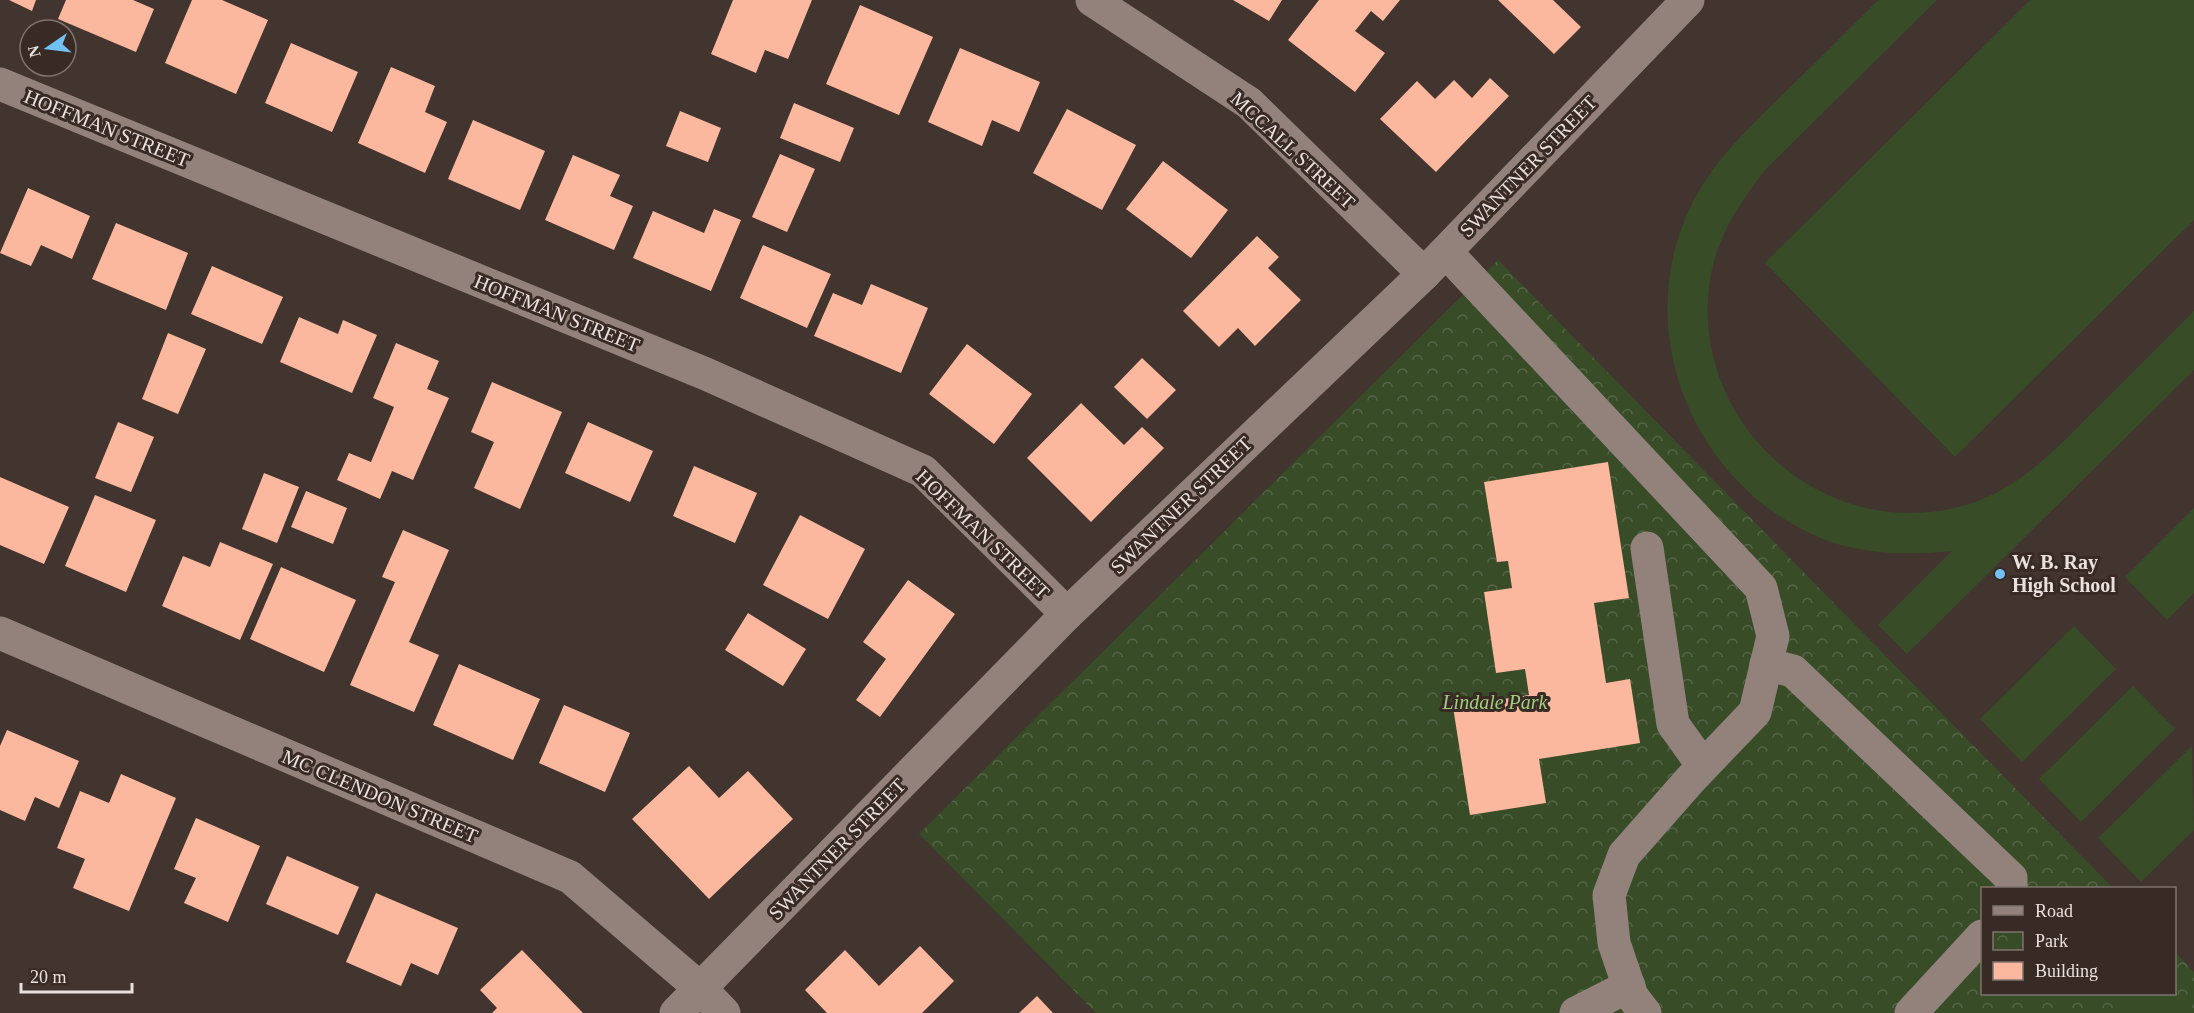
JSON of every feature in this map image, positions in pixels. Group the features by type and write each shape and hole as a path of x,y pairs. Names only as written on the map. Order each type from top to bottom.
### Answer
{"street":[{"name":"MCCALL STREET","path":"1092,0 1249,103 1435,263 1761,588 1773,636 1755,712 1703,766 1624,855 1609,895 1614,944 1637,999"},
{"name":"SWANTNER STREET","path":"676,1013 1067,614 1435,263 1688,0"},
{"name":"HOFFMAN STREET","path":"0,84 706,374 923,471 1067,614"},
{"path":"1647,548 1673,724 1703,766"},
{"name":"MC CLENDON STREET","path":"0,633 570,877 700,989 724,1013"},
{"path":"1766,664 1793,671 2011,878 2011,887"},
{"path":"1911,1013 1981,938"},
{"path":"1576,1013 1637,999"}],"green space":[{"path":"1878,0 1937,0 1767,168 1731,220 1713,264 1710,280 1709,333 1721,382 1745,426 1778,463 1819,491 1866,508 1916,513 1969,504 2007,487 2041,462 2194,311 2194,370 1907,654 1878,625 1952,551 1876,552 1831,542 1783,519 1743,486 1710,447 1686,401 1672,352 1668,301 1675,250 1702,185 1745,132"},
{"path":"2030,0 2194,0 2194,220 1955,457 1765,263"},
{"name":"Lindale Park","path":"1498,260 2112,887 1981,887 1981,995 2176,995 2176,953 2194,972 2194,1013 1096,1013 919,834"},
{"path":"2194,508 2194,593 2167,620 2125,577"},
{"path":"2074,626 2116,669 2022,762 1980,719"},
{"path":"2133,686 2175,729 2081,822 2039,779"},
{"path":"2192,746 2194,830 2141,882 2098,838"},
{"path":"2144,995 2169,995 2188,1013 2121,1013"}],"building":[{"path":"9,0 36,0 32,11"},
{"path":"66,0 133,0 154,9 136,52 78,27 78,18 58,18"},
{"path":"192,0 222,0 268,20 236,94 165,63"},
{"path":"733,0 812,0 788,59 765,50 756,73 711,54"},
{"path":"1233,0 1282,0 1269,21"},
{"path":"1319,0 1400,0 1383,21 1371,11 1355,31 1385,53 1355,92 1288,40"},
{"path":"1498,0 1553,0 1581,27 1554,54"},
{"path":"860,5 933,37 899,115 826,84"},
{"path":"291,43 358,72 332,132 265,103"},
{"path":"960,48 1040,82 1019,132 992,120 982,146 928,122"},
{"path":"391,67 435,86 425,112 447,122 425,173 358,143"},
{"path":"1490,78 1509,96 1436,172 1380,119 1417,81 1435,99 1454,80 1472,98"},
{"path":"794,103 854,128 840,162 780,138"},
{"path":"1067,109 1136,145 1102,210 1033,173"},
{"path":"680,111 721,128 708,162 666,146"},
{"path":"473,120 545,151 520,210 448,179"},
{"path":"780,154 815,169 787,232 752,217"},
{"path":"573,155 620,175 610,196 633,206 614,250 545,220"},
{"path":"1163,161 1228,210 1191,258 1126,209"},
{"path":"28,188 90,216 72,259 41,245 31,266 0,253"},
{"path":"714,209 741,220 711,291 633,258 653,211 704,233"},
{"path":"116,223 188,253 166,310 92,279"},
{"path":"1257,236 1279,257 1268,268 1301,300 1255,346 1238,328 1219,347 1183,311"},
{"path":"763,245 831,274 807,328 740,298"},
{"path":"212,266 283,297 262,344 191,314"},
{"path":"871,284 928,308 901,373 814,336 833,293 862,305"},
{"path":"299,317 338,334 343,320 377,335 352,393 280,362"},
{"path":"168,333 206,349 178,414 142,399"},
{"path":"396,343 439,361 427,389 449,398 413,480 392,471 380,499 337,480 349,453 371,462 394,407 373,398"},
{"path":"967,344 1032,394 994,444 929,394"},
{"path":"1142,358 1176,390 1147,419 1114,387"},
{"path":"492,382 562,412 520,509 474,488 494,442 471,432"},
{"path":"1081,403 1124,445 1142,427 1164,448 1091,522 1027,458"},
{"path":"118,422 154,437 131,492 95,478"},
{"path":"588,422 653,451 630,502 565,473"},
{"path":"1608,462 1629,598 1594,603 1606,683 1630,679 1640,743 1539,759 1546,803 1470,815 1453,707 1529,695 1525,669 1496,673 1484,592 1512,588 1508,561 1497,562 1484,482"},
{"path":"694,466 757,493 735,543 673,516"},
{"path":"264,473 299,487 277,543 242,529"},
{"path":"0,477 69,507 44,564 0,545"},
{"path":"306,491 347,508 333,544 291,527"},
{"path":"95,495 156,520 126,592 65,566"},
{"path":"800,515 865,549 828,619 763,585"},
{"path":"403,530 449,550 409,642 439,655 414,712 350,685 395,582 382,577"},
{"path":"220,542 273,564 240,640 162,606 183,556 210,567"},
{"path":"281,567 356,600 324,672 250,639"},
{"path":"908,580 955,614 880,717 856,700 886,659 863,642"},
{"path":"748,613 806,649 783,686 725,650"},
{"path":"459,664 540,699 513,760 433,725"},
{"path":"564,705 630,733 605,792 539,763"},
{"path":"7,730 79,761 59,808 35,797 25,821 0,810 0,746"},
{"path":"689,766 719,798 748,771 793,819 709,899 632,819"},
{"path":"121,774 176,798 129,911 73,888 85,859 57,848 80,791 109,803"},
{"path":"196,818 260,846 228,922 184,903 196,878 174,869"},
{"path":"287,856 359,887 338,935 266,904"},
{"path":"376,893 458,928 438,975 411,963 401,986 346,962"},
{"path":"920,946 954,981 922,1013 827,1013 805,990 845,950 879,986"},
{"path":"522,950 583,1013 492,1013 497,1008 480,990"},
{"path":"1037,996 1053,1013 1019,1013"}],"place":[{"name":"W. B. Ray High School","path":"2000,574"}]}
